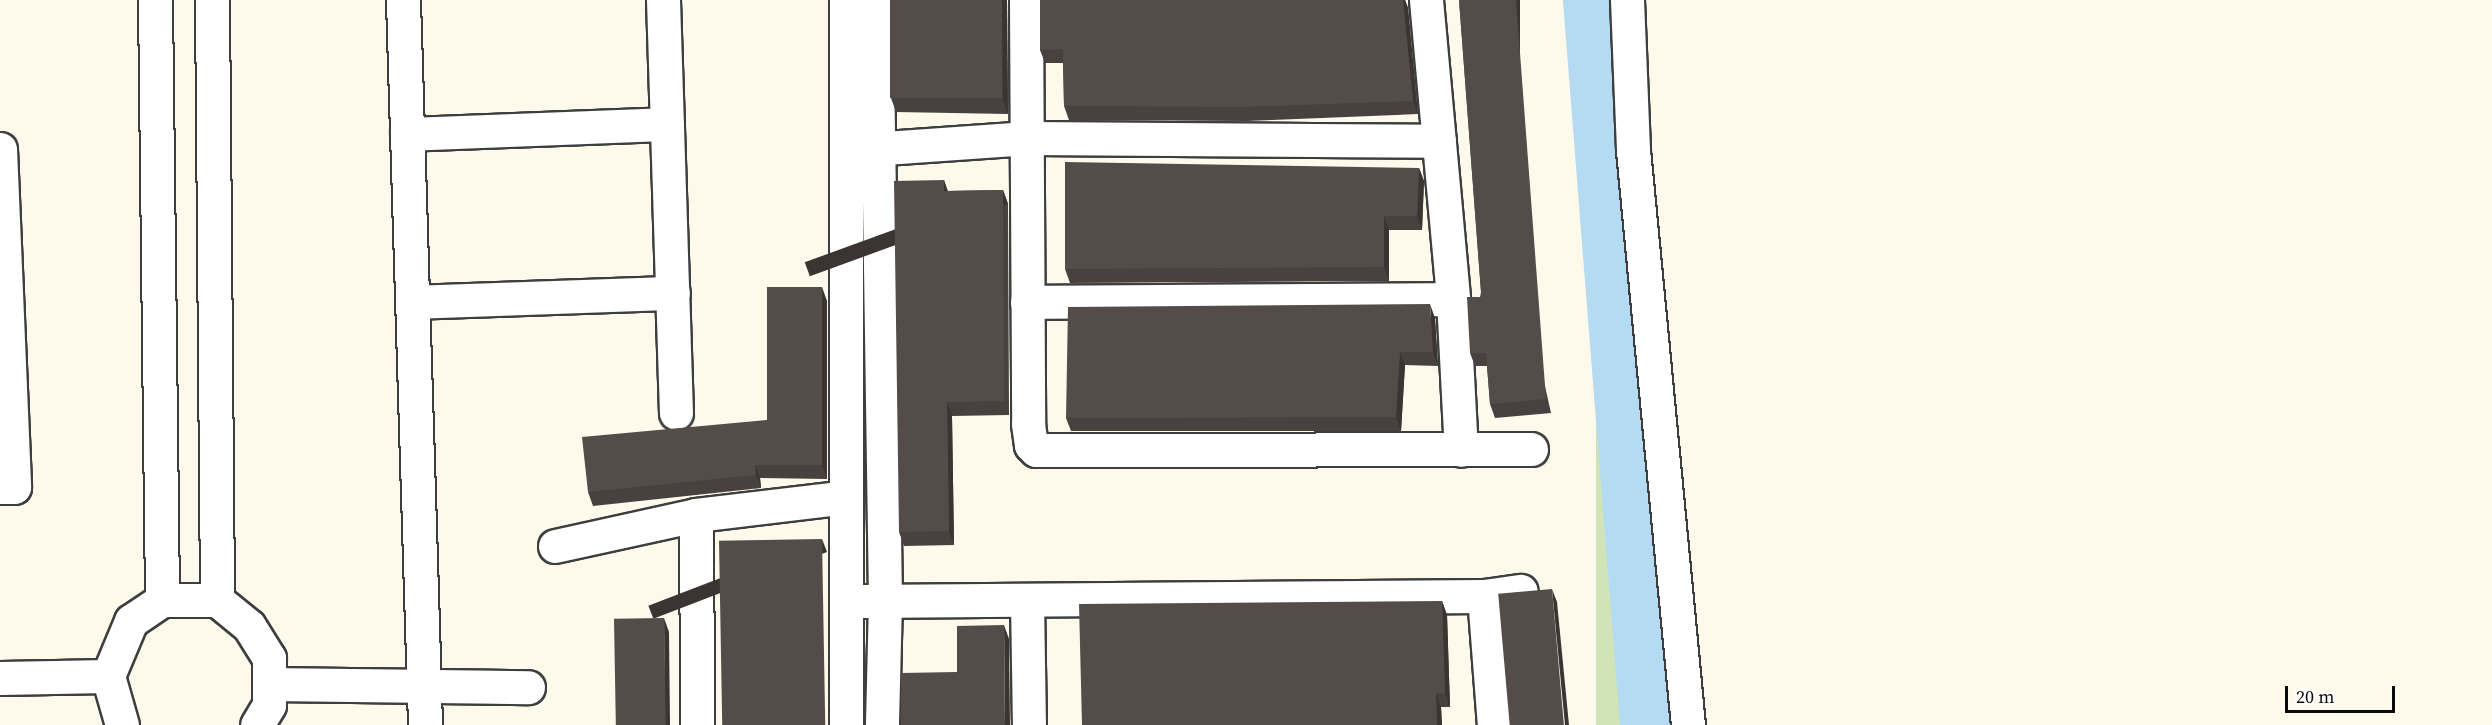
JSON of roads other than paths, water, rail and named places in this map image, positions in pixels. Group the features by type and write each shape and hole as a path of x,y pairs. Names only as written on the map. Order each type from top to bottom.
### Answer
{"street":[{"path":"155,0 162,600"},
{"path":"212,0 217,600"},
{"path":"403,0 425,725"},
{"path":"663,0 676,413"},
{"path":"846,0 862,150 885,600 882,725"},
{"path":"846,725 846,497 862,150 876,0"},
{"path":"1026,0 1029,436 1036,450 1531,448"},
{"path":"1426,0 1454,299 1461,450"},
{"path":"1627,0 1633,150 1688,725"},
{"path":"407,134 667,124"},
{"path":"862,150 1028,138 1439,141"},
{"path":"0,149 14,487 0,487"},
{"path":"412,302 673,292"},
{"path":"1028,302 1454,299"},
{"path":"555,546 696,515 846,497"},
{"path":"696,515 697,725"},
{"path":"846,601 1484,596 1521,591"},
{"path":"1484,596 1494,725"},
{"path":"122,725 108,676 131,621 162,600 217,600 249,626 269,658 269,705 257,725"},
{"path":"1027,600 1029,725"},
{"path":"0,678 108,676"},
{"path":"269,684 528,687"}],"waterway":[{"path":"1596,0 1653,725"}]}
